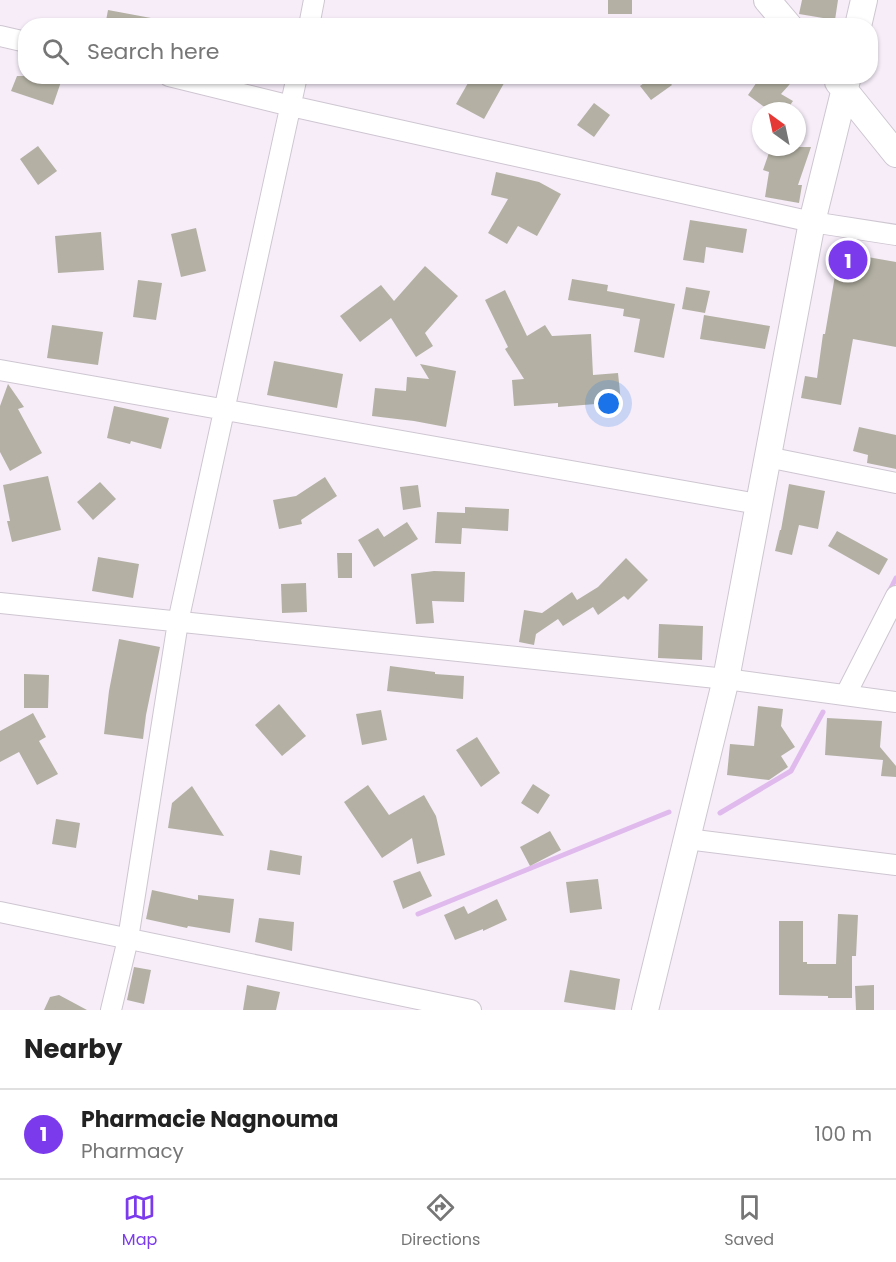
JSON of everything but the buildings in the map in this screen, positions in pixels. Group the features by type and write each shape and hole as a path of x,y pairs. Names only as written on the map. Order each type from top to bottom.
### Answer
{"street":[{"path":"311,18 314,0"},
{"path":"767,0 782,18"},
{"path":"860,18 864,0"},
{"path":"0,36 18,40"},
{"path":"201,84 812,222 896,235"},
{"path":"111,1010 128,939 178,622 295,84"},
{"path":"645,1010 726,679 812,222 841,84"},
{"path":"844,84 896,154"},
{"path":"0,370 758,504"},
{"path":"767,456 896,483"},
{"path":"846,694 896,596"},
{"path":"0,603 726,679 896,702"},
{"path":"687,838 896,865"},
{"path":"0,912 471,1010"}],"waterway":[{"path":"888,594 896,578"},
{"path":"720,813 791,771 823,712"},
{"path":"418,914 669,812"}],"place":[{"name":"Pharmacie Nagnouma","path":"848,260"}]}
